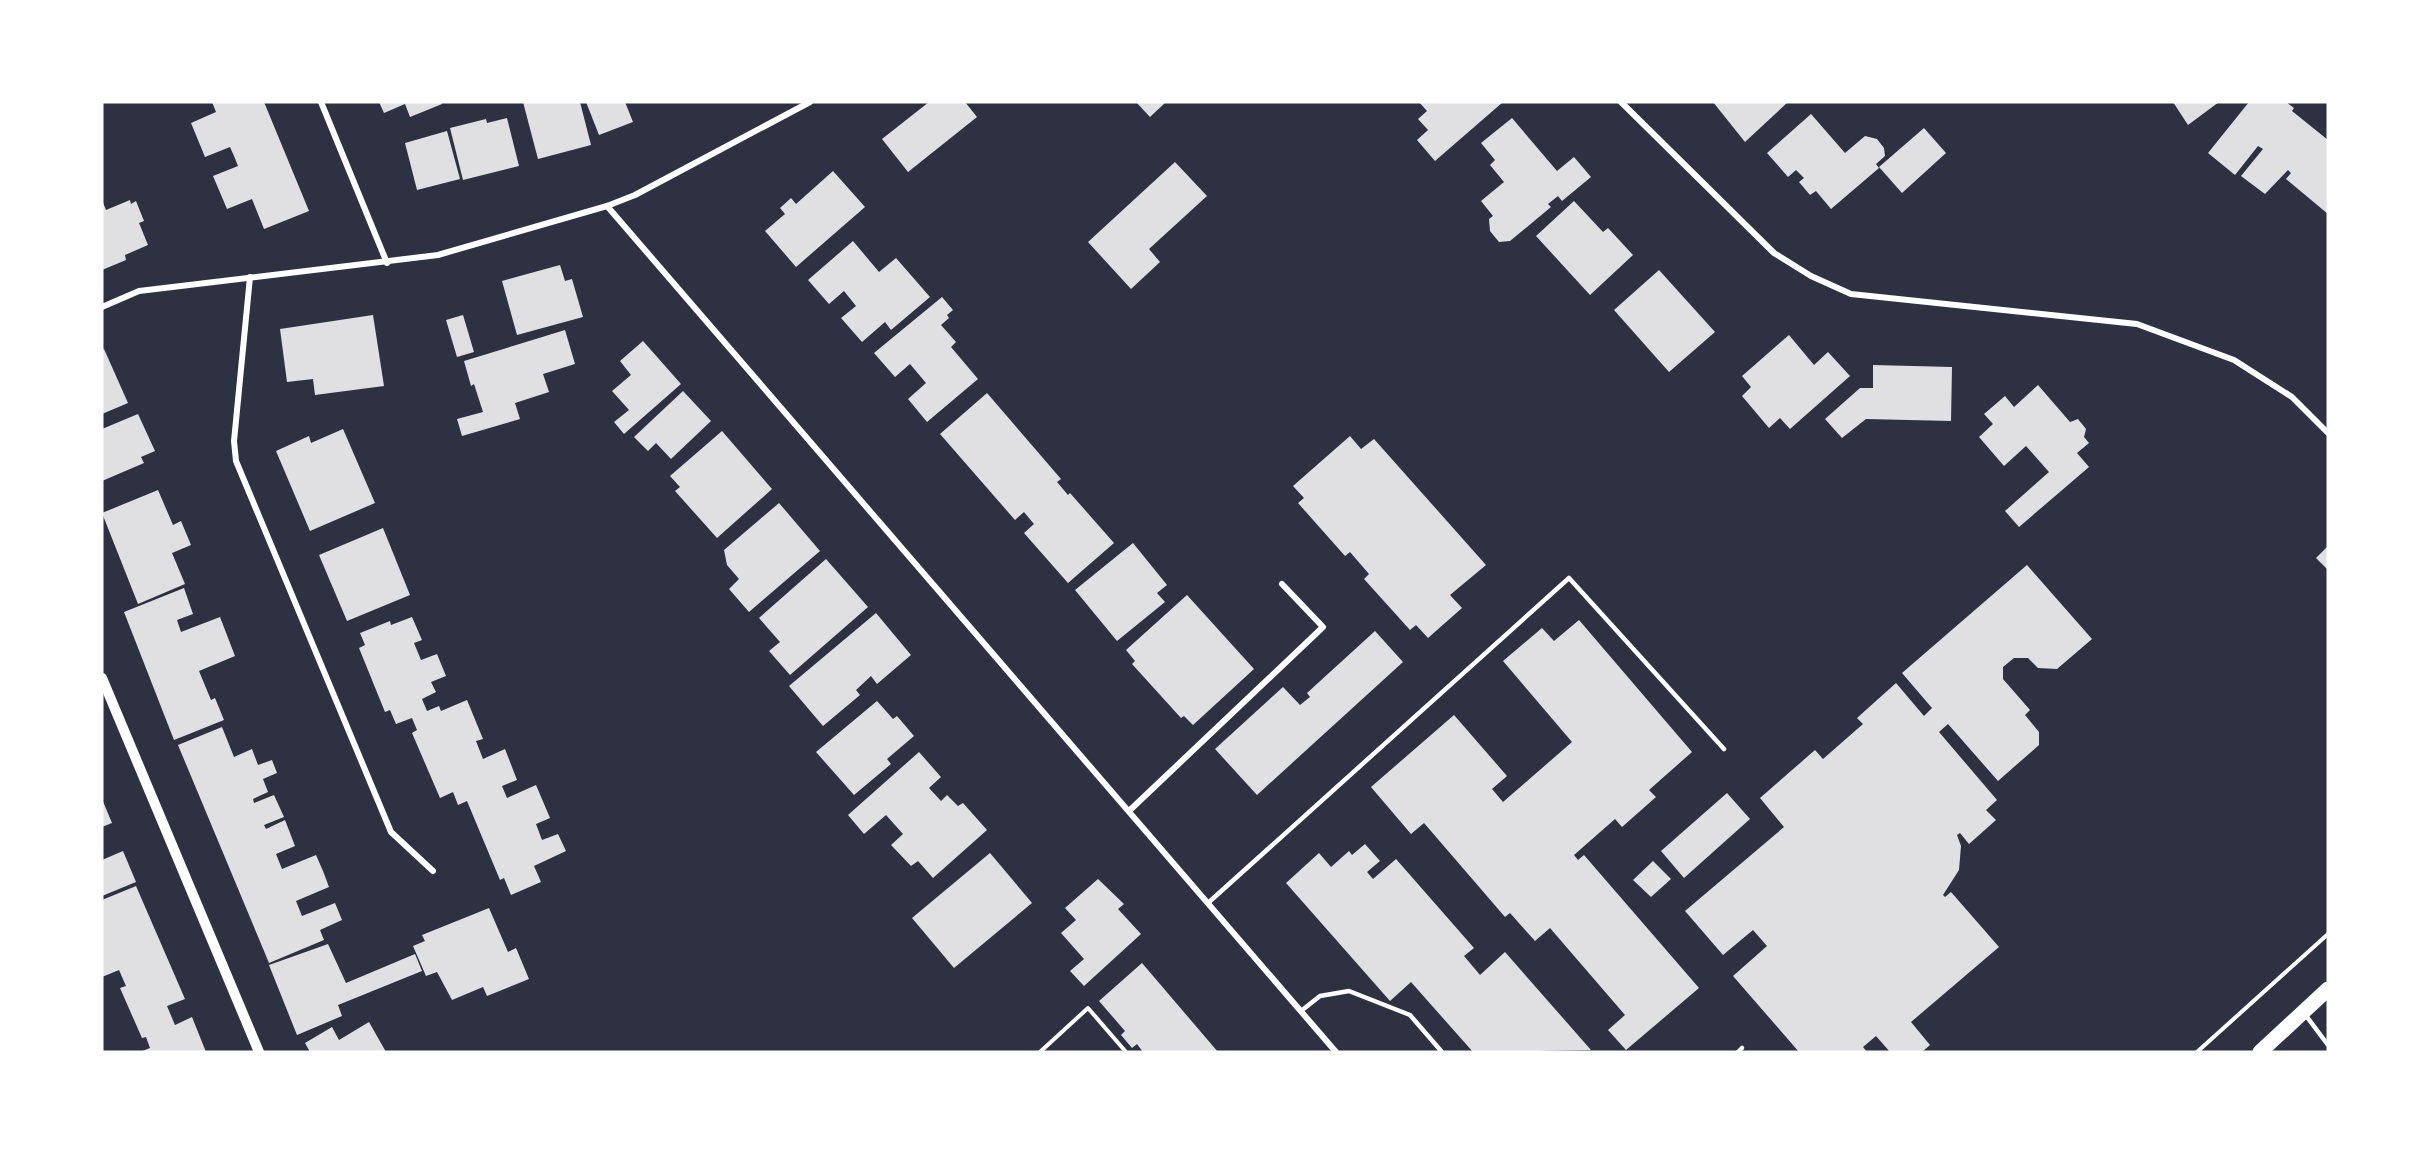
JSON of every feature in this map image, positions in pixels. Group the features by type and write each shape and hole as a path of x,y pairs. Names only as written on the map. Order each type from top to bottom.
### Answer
{"main road":[{"path":"2260,1052 2328,989"}],"street":[{"path":"321,102 387,263"},
{"path":"102,307 139,291 250,276 387,263 438,255 607,206 635,195 810,102"},
{"path":"1621,102 1774,253 1811,276 1851,294 2137,324 2234,360 2292,397 2328,433"},
{"path":"607,206 1336,1052"},
{"path":"250,276 234,441 236,461 391,832 433,871"},
{"path":"1129,811 1323,627 1282,584"},
{"path":"102,678 258,1052"}],"lane":[{"path":"1208,903 1569,578 1724,749"},
{"path":"1301,1011 1320,996 1349,991 1410,1016 1442,1052"},
{"path":"2303,1012 2328,1045"}],"path":[{"path":"2197,1052 2328,934"},
{"path":"1040,1052 1088,1008 1126,1052"}],"building":[{"path":"212,102 264,102 309,211 264,229 252,199 227,209 213,176 238,166 234,156 230,147 205,157 191,123 216,112"},
{"path":"379,102 441,102 442,104 410,117 405,104 384,113"},
{"path":"523,102 580,102 591,145 538,159"},
{"path":"586,102 625,102 633,122 599,135"},
{"path":"929,102 965,102 977,117 908,172 882,139"},
{"path":"1136,102 1166,102 1150,117"},
{"path":"1419,102 1503,102 1435,161 1417,140 1428,130 1418,119 1427,111"},
{"path":"1713,102 1788,102 1745,142"},
{"path":"2173,102 2219,102 2188,125"},
{"path":"2249,102 2286,102 2294,108 2292,111 2328,140 2328,214 2286,179 2291,173 2288,170 2265,194 2241,176 2263,149 2258,146 2235,175 2208,153"},
{"path":"1811,114 1845,153 1865,136 1877,139 1884,148 1885,156 1876,164 1879,168 1831,209 1816,191 1810,195 1799,182 1804,178 1796,170 1788,177 1767,153"},
{"path":"507,118 519,166 463,180 450,128 486,119 487,123"},
{"path":"1512,118 1557,171 1574,157 1591,177 1562,201 1558,196 1548,204 1551,207 1510,241 1499,242 1490,231 1489,219 1493,216 1481,201 1504,182 1490,165 1495,160 1481,143"},
{"path":"1924,128 1946,153 1902,193 1879,167"},
{"path":"447,131 460,179 417,190 405,143"},
{"path":"1175,162 1207,196 1149,249 1160,262 1131,289 1088,242"},
{"path":"833,171 865,207 796,267 765,231 785,214 780,208 791,198 796,204"},
{"path":"102,200 106,210 130,200 131,204 136,201 144,221 139,223 148,245 125,255 126,260 102,270"},
{"path":"1574,201 1603,232 1608,228 1633,255 1590,295 1536,236"},
{"path":"853,241 879,272 896,258 930,297 891,330 885,322 862,342 841,318 856,306 844,291 829,304 808,280"},
{"path":"560,265 565,281 572,279 583,317 517,335 502,281"},
{"path":"1659,270 1715,332 1669,372 1614,310"},
{"path":"942,297 953,310 947,315 949,318 941,325 956,342 951,347 978,379 927,422 908,399 926,383 910,364 895,377 874,353"},
{"path":"373,315 384,386 315,395 313,379 287,382 280,329"},
{"path":"463,315 474,352 457,357 446,320"},
{"path":"565,330 575,364 543,374 549,392 515,403 520,419 462,436 457,419 483,412 474,384 471,386 464,361"},
{"path":"1789,335 1814,365 1828,352 1850,376 1790,429 1780,418 1769,428 1742,396 1751,387 1742,376"},
{"path":"643,341 681,384 624,434 614,422 629,410 612,391 631,375 620,361"},
{"path":"104,349 128,403 102,414 102,350"},
{"path":"1873,365 1952,367 1951,421 1866,419 1842,438 1825,419 1860,388 1873,388"},
{"path":"2038,385 2070,422 2078,419 2086,429 2084,437 2089,443 2077,453 2089,467 2019,527 2005,511 2049,472 2026,446 2004,466 1979,437 1993,424 1984,414 2005,396 2014,407"},
{"path":"683,391 711,421 671,459 656,443 648,451 634,437"},
{"path":"987,393 1061,479 1057,482 1068,495 1070,493 1114,543 1068,583 1024,533 1034,524 1024,512 1015,520 940,434"},
{"path":"138,414 155,451 141,457 144,463 102,481 102,429"},
{"path":"343,429 375,503 310,531 276,451 309,436 311,443"},
{"path":"722,431 772,489 717,538 675,491 680,487 670,476"},
{"path":"1350,436 1361,449 1374,439 1486,565 1450,595 1462,608 1428,638 1416,625 1410,630 1364,579 1369,574 1350,552 1345,556 1298,503 1304,498 1293,486"},
{"path":"158,490 173,525 181,521 191,545 172,553 185,584 138,604 102,513"},
{"path":"779,503 820,551 749,612 729,589 739,579 727,565 724,550"},
{"path":"383,528 410,595 347,621 319,555"},
{"path":"1133,543 1167,585 1157,593 1165,602 1117,641 1075,590"},
{"path":"2328,546 2328,570 2316,558"},
{"path":"826,559 868,607 790,675 769,651 780,642 759,618"},
{"path":"2027,565 2092,639 2057,669 2038,668 2028,658 2014,658 2003,667 2003,679 2030,710 2025,715 2039,732 2039,745 1998,781 1948,724 1939,732 1997,800 1986,810 1996,820 1969,844 1960,833 1957,835 1961,846 1959,870 1943,895 1945,897 1951,892 1999,947 1911,1022 1930,1045 1922,1052 1890,1052 1876,1036 1863,1047 1867,1052 1799,1052 1733,976 1767,946 1753,930 1723,955 1685,911 1784,827 1760,798 1815,750 1823,759 1863,724 1857,718 1896,683 1924,716 1932,708 1902,673"},
{"path":"184,588 193,614 177,620 181,632 220,617 235,656 199,671 211,700 215,698 224,720 174,740 124,612"},
{"path":"1187,595 1254,669 1193,725 1184,716 1181,718 1132,664 1135,661 1126,650"},
{"path":"876,613 911,655 877,684 871,676 856,690 860,695 823,726 789,686"},
{"path":"412,617 422,640 414,643 421,660 437,654 446,676 431,682 436,692 422,699 427,711 439,706 441,711 467,700 483,739 476,741 483,759 505,749 517,780 502,786 507,798 536,785 550,818 536,824 542,840 558,834 566,851 534,866 541,882 511,895 504,878 500,880 467,801 458,805 453,792 440,798 412,733 417,730 412,718 396,724 390,710 385,712 359,648 365,645 360,633 390,621 391,625"},
{"path":"1579,620 1692,752 1649,790 1656,797 1622,827 1615,819 1574,855 1578,860 1584,855 1699,988 1626,1050 1608,1030 1625,1015 1550,928 1535,941 1510,913 1505,917 1424,823 1411,834 1371,787 1454,715 1507,776 1492,789 1503,802 1572,742 1503,661 1542,628 1554,641"},
{"path":"1375,631 1403,662 1257,795 1215,749 1283,687 1300,705 1310,697 1307,693"},
{"path":"877,701 893,719 897,716 914,736 887,759 891,764 854,795 816,752"},
{"path":"222,727 234,757 252,749 258,765 272,760 277,773 263,779 268,792 253,799 254,803 274,795 284,817 264,825 266,829 285,820 295,846 276,854 282,869 316,855 323,871 329,887 296,901 302,916 335,903 342,920 320,930 324,940 269,963 178,745"},
{"path":"919,752 941,777 929,788 941,801 947,795 958,806 963,803 987,830 933,878 918,861 911,866 891,845 903,834 886,815 864,834 848,815"},
{"path":"1727,793 1750,819 1684,878 1661,851"},
{"path":"102,799 112,823 102,827"},
{"path":"1365,844 1380,861 1367,872 1373,879 1396,859 1474,948 1464,956 1480,975 1505,952 1591,1050 1473,1052 1411,982 1390,1001 1286,883 1319,853 1331,867 1349,851 1352,855"},
{"path":"123,851 136,882 102,896 102,860"},
{"path":"990,853 1032,903 954,968 912,918"},
{"path":"1653,861 1671,879 1651,897 1633,880"},
{"path":"1098,879 1124,904 1118,909 1141,934 1084,986 1070,971 1084,959 1061,933 1076,920 1065,908"},
{"path":"136,886 185,999 167,1006 175,1025 192,1017 206,1052 140,1052 150,1048 146,1037 142,1038 120,988 126,986 119,970 102,977 102,900"},
{"path":"489,908 508,952 516,948 529,979 487,996 483,987 452,1000 437,972 426,976 413,946 425,941 422,935"},
{"path":"328,944 346,983 415,954 422,971 338,1005 342,1016 297,1035 269,965"},
{"path":"1142,963 1218,1052 1143,1052 1137,1044 1132,1048 1121,1035 1125,1031 1099,1001"},
{"path":"369,1022 386,1052 310,1052 305,1043 332,1027 339,1040"}]}
